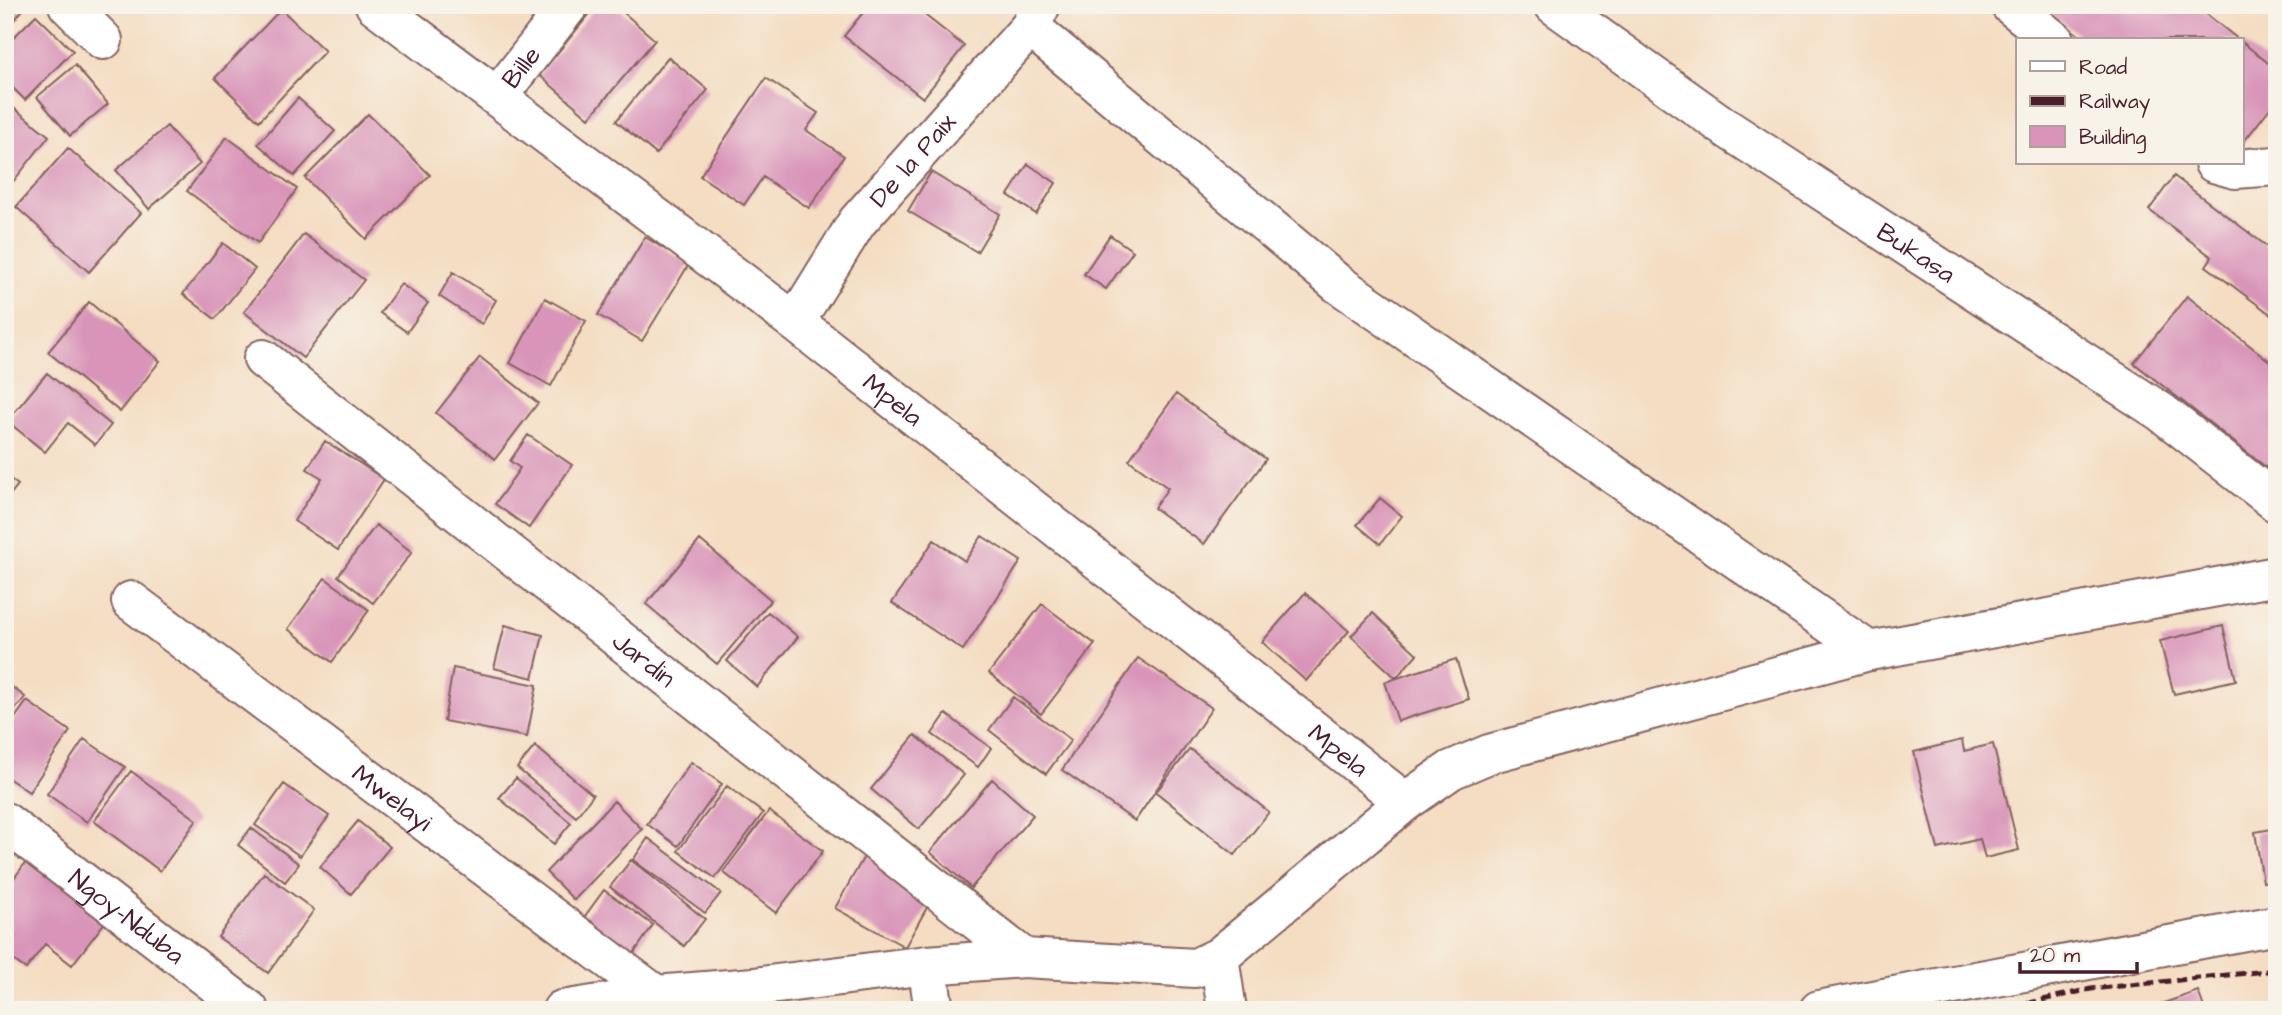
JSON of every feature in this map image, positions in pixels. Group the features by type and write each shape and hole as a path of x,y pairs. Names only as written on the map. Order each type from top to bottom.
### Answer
{"street":[{"path":"68,5 103,40"},
{"name":"Mpela","path":"375,5 795,322 1405,802"},
{"name":"Bille","path":"498,96 569,5"},
{"name":"Bukasa","path":"1554,5 1741,138 2161,412 2277,503"},
{"path":"2010,5 2051,38"},
{"path":"1036,16 1337,283 1869,651"},
{"name":"De la Paix","path":"795,322 857,222 1036,16"},
{"path":"2218,164 2235,169 2277,166"},
{"name":"Jardin","path":"263,359 1024,958"},
{"path":"562,1010 656,995 756,999 927,965 1024,958 1195,968 1219,957 1405,802 1451,769 1489,754 1869,651 2277,576"},
{"name":"Mwelayi","path":"131,601 656,995"},
{"name":"Ngoy-Nduba","path":"5,822 249,1010"},
{"path":"1819,1010 2277,925"},
{"path":"1219,957 1227,1010"},
{"path":"927,965 934,1010"}],"building":[{"path":"5,5 27,5 5,31"},
{"path":"597,5 615,5 655,40 589,118 539,75"},
{"path":"869,5 912,5 964,46 923,98 844,36"},
{"path":"2041,5 2195,5 2236,38 2082,38"},
{"path":"281,9 325,51 259,121 215,78"},
{"path":"36,15 73,51 25,100 5,80 5,46"},
{"path":"2244,44 2277,70 2277,99 2244,141"},
{"path":"668,57 708,90 656,154 616,121"},
{"path":"75,65 108,104 70,136 37,97"},
{"path":"766,78 818,113 806,130 844,156 809,208 763,177 744,205 700,176"},
{"path":"298,98 335,131 294,176 258,144"},
{"path":"5,101 49,136 5,192"},
{"path":"368,114 430,175 366,239 305,178"},
{"path":"167,126 200,164 149,209 116,170"},
{"path":"227,137 297,189 258,243 187,191"},
{"path":"68,148 141,213 89,272 16,207"},
{"path":"1028,164 1056,183 1036,214 1008,195"},
{"path":"931,172 1000,214 977,252 908,211"},
{"path":"2174,176 2277,254 2277,319 2206,266 2212,257 2149,210"},
{"path":"304,234 364,280 303,358 244,312"},
{"path":"1110,235 1133,251 1106,289 1084,274"},
{"path":"645,237 689,264 642,341 598,315"},
{"path":"223,243 255,269 215,319 183,294"},
{"path":"453,272 496,300 482,324 439,296"},
{"path":"401,284 428,303 407,332 380,313"},
{"path":"2187,296 2277,367 2277,476 2134,363"},
{"path":"545,298 586,321 551,386 510,363"},
{"path":"89,302 160,361 120,412 48,352"},
{"path":"480,357 538,403 495,459 436,413"},
{"path":"47,373 111,425 95,445 68,423 45,452 7,421"},
{"path":"1176,394 1266,459 1204,544 1154,508 1168,488 1129,460"},
{"path":"528,435 572,465 529,528 495,504 520,468 510,461"},
{"path":"325,441 384,479 338,550 294,521 322,478 307,469"},
{"path":"5,475 18,485 5,501"},
{"path":"1380,498 1402,516 1380,544 1357,525"},
{"path":"376,525 412,552 373,603 338,576"},
{"path":"982,536 1021,561 963,650 892,603 934,540 965,561"},
{"path":"700,540 771,600 717,664 646,604"},
{"path":"325,578 369,610 332,662 288,629"},
{"path":"1305,593 1349,631 1306,681 1262,642"},
{"path":"1042,604 1095,644 1041,714 989,673"},
{"path":"768,612 798,637 757,687 727,661"},
{"path":"1373,613 1417,654 1396,678 1351,636"},
{"path":"505,625 543,635 533,678 494,668"},
{"path":"2223,626 2236,680 2174,694 2160,641"},
{"path":"1138,658 1212,708 1135,821 1062,770"},
{"path":"1456,659 1469,699 1398,721 1385,682"},
{"path":"453,668 537,685 527,737 444,721"},
{"path":"5,682 25,697 5,722"},
{"path":"1013,697 1071,740 1046,774 989,730"},
{"path":"27,701 70,731 29,792 5,776 5,732"},
{"path":"946,714 991,748 978,767 932,734"},
{"path":"915,735 964,775 919,829 871,789"},
{"path":"84,739 125,767 87,822 47,794"},
{"path":"1962,740 1964,751 1993,744 2019,850 1985,858 1980,839 1938,849 1914,752"},
{"path":"535,746 593,795 576,817 517,768"},
{"path":"1190,749 1269,812 1235,855 1156,792"},
{"path":"691,762 722,784 678,846 647,824"},
{"path":"131,771 197,820 160,871 94,821"},
{"path":"516,778 571,823 554,844 499,798"},
{"path":"992,779 1033,815 971,888 930,852"},
{"path":"284,784 329,816 300,856 255,825"},
{"path":"727,786 763,813 715,878 678,851"},
{"path":"614,801 642,829 574,900 546,872"},
{"path":"769,811 823,851 776,913 723,872"},
{"path":"358,821 390,847 351,894 320,867"},
{"path":"251,828 299,864 285,882 238,845"},
{"path":"2277,828 2277,880 2263,882 2255,832"},
{"path":"648,838 721,893 705,913 633,860"},
{"path":"33,853 112,913 72,965 45,944 26,969 5,954 5,932 11,925 5,921 5,890"},
{"path":"866,853 935,893 905,947 835,908"},
{"path":"631,860 705,919 684,946 610,887"},
{"path":"264,873 314,910 268,973 218,937"},
{"path":"604,890 653,925 632,956 582,920"},
{"path":"2198,991 2205,1010 2147,1010 2147,1009"}],"railway":[{"path":"1998,1010 2091,989 2277,970"}]}
